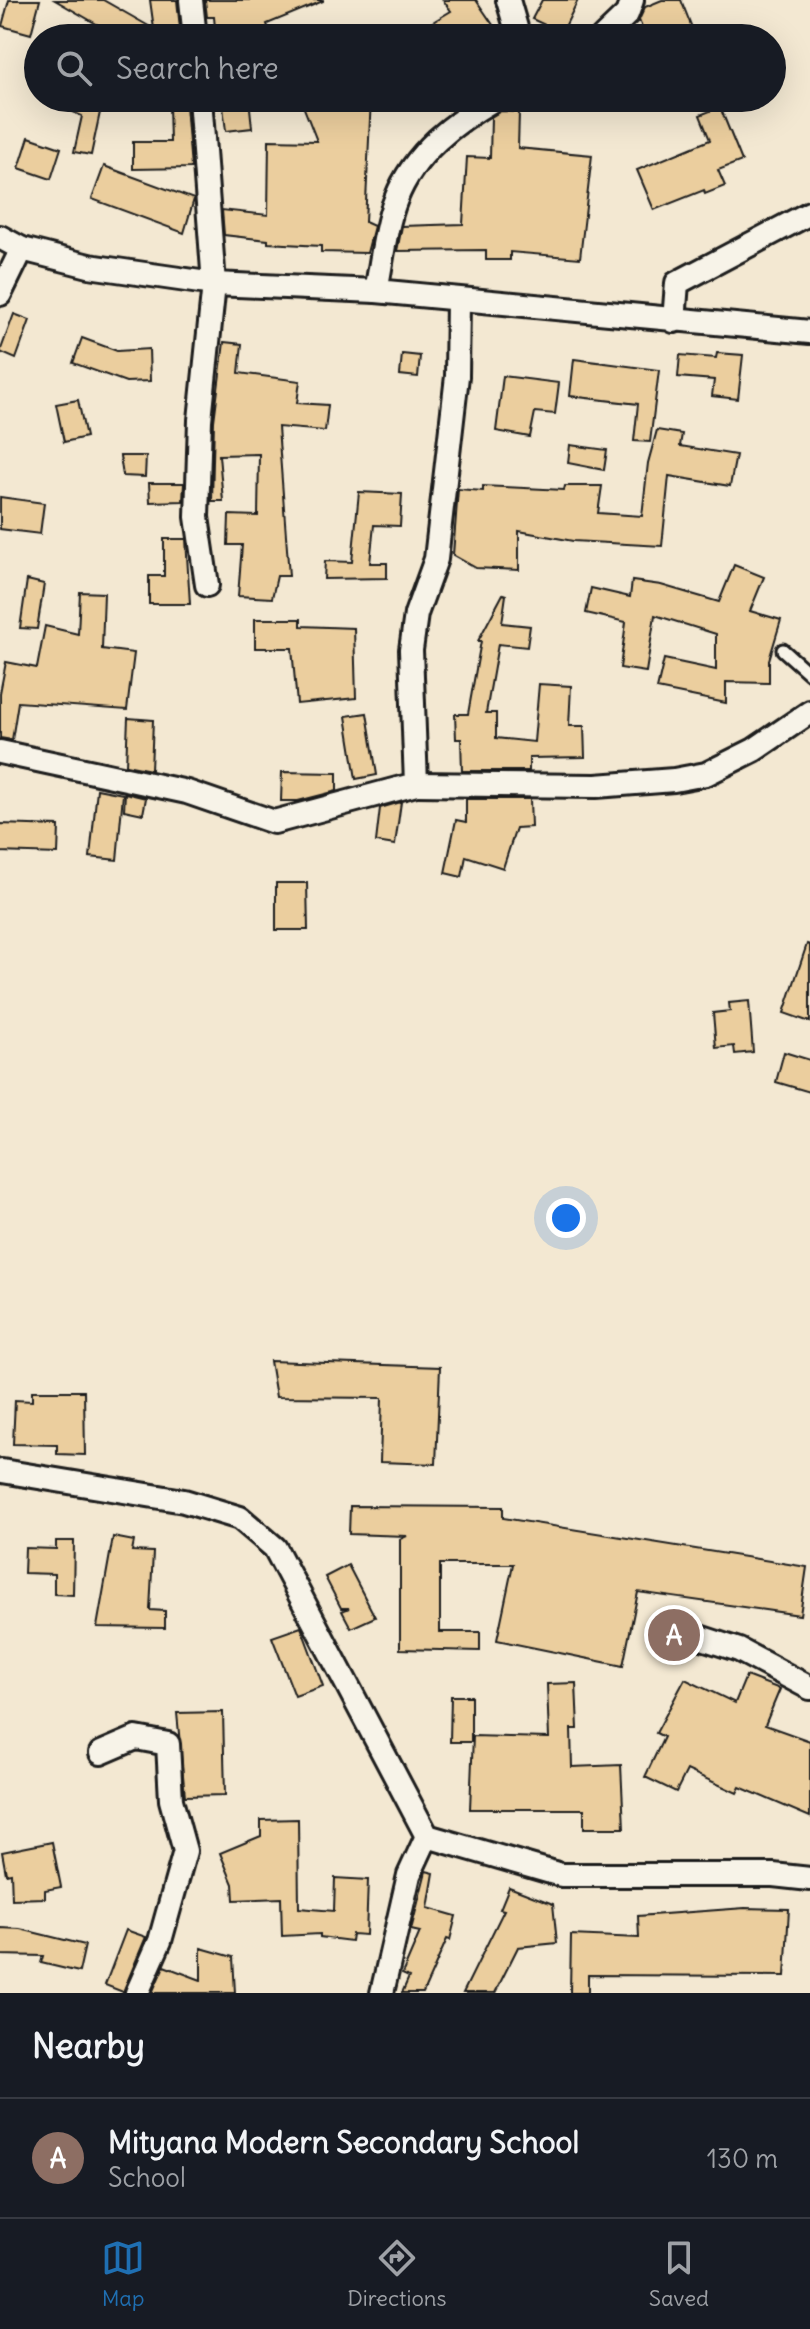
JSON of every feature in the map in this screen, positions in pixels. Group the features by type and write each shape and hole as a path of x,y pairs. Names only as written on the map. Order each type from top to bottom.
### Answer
{"street":[{"path":"191,0 194,24"},
{"path":"508,0 515,24"},
{"path":"617,24 627,14 632,0"},
{"path":"201,112 214,284 200,420 197,517 207,585"},
{"path":"376,291 396,198 428,148 472,112"},
{"path":"674,321 677,283 810,213"},
{"path":"0,237 22,249 117,271 214,284 376,291 810,332"},
{"path":"0,294 22,249"},
{"path":"416,784 411,650 416,614 436,559 457,376 458,301"},
{"path":"0,752 187,792 274,822 416,784 596,786 674,780 718,768 754,750 810,712"},
{"path":"2,1471 184,1501 240,1518 275,1548 427,1836 561,1875 773,1875 810,1879"},
{"path":"669,1627 739,1650 810,1688"},
{"path":"101,1753 136,1738 168,1744 171,1800 185,1851 160,1941 137,1993"},
{"path":"382,1993 409,1875 427,1836"}],"lane":[{"path":"783,650 810,674"}],"building":[{"path":"9,0 40,0 34,24 24,24 24,32 2,26"},
{"path":"55,0 103,0 145,24 97,24"},
{"path":"150,0 177,0 180,24 153,24"},
{"path":"205,0 323,0 267,24 215,24 214,17 207,17"},
{"path":"443,0 476,0 492,24 429,24 451,11"},
{"path":"542,0 578,0 566,24 543,24 532,19"},
{"path":"662,0 681,0 690,24 641,24 639,20 645,7"},
{"path":"73,112 100,112 91,155 74,152 82,116"},
{"path":"169,112 187,112 191,168 133,169 133,142 170,142"},
{"path":"224,112 250,112 252,128 226,131"},
{"path":"306,112 370,112 365,222 374,226 367,253 321,252 321,246 268,243 268,240 224,235 222,210 268,215 269,140 317,141"},
{"path":"499,112 519,112 518,148 592,155 580,258 510,252 510,260 486,260 486,250 397,251 402,226 463,224 467,157 490,158 491,117"},
{"path":"722,112 742,161 718,170 725,186 705,194 704,190 654,210 637,170 710,140 700,115"},
{"path":"29,137 61,148 51,179 19,168"},
{"path":"104,166 194,199 184,233 92,199"},
{"path":"14,314 30,320 16,359 0,352"},
{"path":"82,338 117,351 149,349 150,381 126,382 73,363"},
{"path":"224,342 242,344 239,373 300,381 297,403 328,405 325,431 278,427 289,576 277,576 272,598 238,596 242,545 228,545 229,515 258,516 259,454 219,455 223,501 212,501 214,421"},
{"path":"717,353 743,355 738,399 712,396 714,380 678,377 680,355 716,358"},
{"path":"402,354 420,356 418,377 400,375"},
{"path":"574,359 659,370 650,442 634,441 638,404 570,396"},
{"path":"503,376 559,383 555,414 535,412 530,437 496,431"},
{"path":"78,400 86,437 64,442 56,404"},
{"path":"657,430 682,434 680,446 736,455 730,486 669,476 662,546 573,541 519,531 519,570 476,568 453,555 458,489 483,491 483,486 564,490 565,486 602,486 598,513 642,516 648,463"},
{"path":"570,445 607,450 604,470 568,463"},
{"path":"120,456 146,456 145,477 123,476"},
{"path":"149,483 184,483 183,501 150,502"},
{"path":"359,492 402,494 400,526 374,525 370,563 387,563 387,578 324,579 325,561 352,562"},
{"path":"0,497 44,503 40,534 0,529"},
{"path":"164,539 186,539 190,604 149,604 149,576 164,576"},
{"path":"734,565 764,577 750,611 781,620 769,660 769,683 726,682 726,703 657,689 664,659 716,670 716,634 655,615 646,672 620,668 626,622 586,613 591,588 630,597 632,581 661,585 719,602"},
{"path":"27,580 44,584 37,629 20,628"},
{"path":"80,592 104,593 102,649 134,653 127,710 18,702 12,740 0,738 0,693 6,662 37,668 45,626 78,634"},
{"path":"503,594 506,595 502,623 530,626 527,647 498,644 486,713 496,713 496,738 534,742 539,684 571,686 569,726 584,726 585,757 529,758 529,771 462,771 461,739 456,739 455,714 468,714 481,641 478,641"},
{"path":"255,619 301,619 301,626 354,628 356,698 297,704 292,648 255,648"},
{"path":"367,713 377,775 356,779 346,716"},
{"path":"128,718 153,720 151,770 126,765"},
{"path":"282,772 337,773 337,791 298,801 281,801"},
{"path":"97,789 123,794 117,860 90,857"},
{"path":"125,793 146,798 143,814 124,810"},
{"path":"466,799 530,799 531,827 516,828 503,868 466,856 462,877 445,873 456,820 466,822"},
{"path":"401,802 395,845 376,842 380,808"},
{"path":"0,824 59,826 58,854 0,852"},
{"path":"276,883 307,883 308,930 276,930"},
{"path":"807,944 810,945 810,1022 784,1013"},
{"path":"749,1001 753,1052 735,1054 734,1046 716,1048 713,1013 730,1011 729,1003"},
{"path":"784,1052 810,1060 810,1092 776,1082"},
{"path":"270,1361 440,1367 436,1464 380,1462 382,1398 276,1397"},
{"path":"32,1391 84,1391 85,1455 57,1454 57,1445 13,1444 15,1400 32,1401"},
{"path":"350,1506 503,1507 503,1518 807,1567 800,1615 638,1592 623,1666 497,1640 513,1564 440,1564 440,1632 480,1632 480,1651 400,1649 400,1539 407,1536 349,1534"},
{"path":"113,1537 134,1541 132,1551 153,1552 150,1610 165,1611 165,1628 97,1627"},
{"path":"56,1541 74,1541 73,1595 54,1594 54,1574 24,1573 25,1548 56,1549"},
{"path":"348,1565 375,1617 351,1628 342,1611 349,1608 341,1608 325,1577"},
{"path":"301,1627 323,1686 295,1696 272,1637"},
{"path":"746,1676 780,1689 765,1725 810,1741 810,1817 740,1787 737,1793 687,1770 676,1792 645,1777 664,1737 656,1733 685,1679 735,1703"},
{"path":"576,1683 578,1729 571,1729 572,1767 621,1765 624,1828 584,1828 584,1809 470,1809 473,1736 549,1738 547,1684"},
{"path":"451,1696 471,1696 471,1742 450,1742"},
{"path":"223,1712 225,1795 185,1796 177,1713"},
{"path":"298,1819 299,1908 334,1911 335,1878 368,1880 366,1935 352,1934 351,1941 320,1937 320,1934 282,1936 281,1898 234,1900 233,1884 220,1853 261,1836 261,1820"},
{"path":"52,1842 61,1887 45,1890 45,1898 12,1899 11,1873 6,1874 2,1852"},
{"path":"426,1871 434,1873 428,1908 456,1916 450,1940 447,1939 423,1993 402,1993 409,1977 402,1974 420,1932 411,1930"},
{"path":"509,1887 553,1904 557,1943 518,1947 495,1993 463,1993 504,1910 500,1909"},
{"path":"745,1908 789,1909 785,1976 588,1975 588,1993 570,1993 571,1935 639,1938 638,1916"},
{"path":"0,1928 20,1929 85,1945 79,1972 41,1963 43,1956 0,1955"},
{"path":"126,1930 146,1937 123,1992 105,1985"},
{"path":"201,1948 233,1957 235,1993 152,1993 164,1966 201,1980"}],"place":[{"name":"Mityana Modern Secondary School","path":"674,1635"}]}
